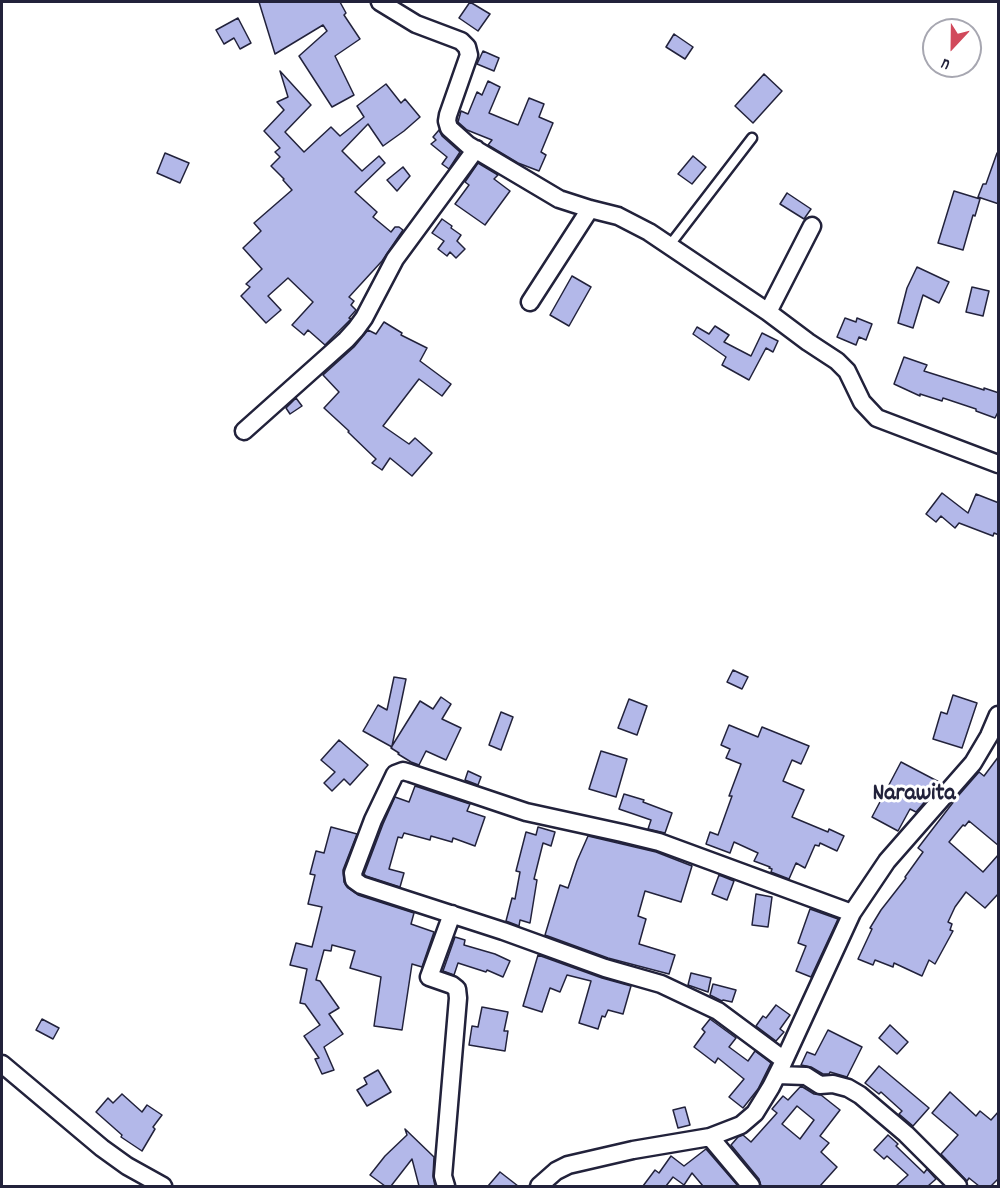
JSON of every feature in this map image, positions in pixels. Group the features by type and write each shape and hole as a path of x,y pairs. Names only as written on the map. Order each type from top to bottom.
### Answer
{"street":[{"path":"380,2 416,24 461,41 467,47 469,54 447,122 449,128 468,145 559,199 590,210 618,216 650,232 837,361 847,371 862,402 877,418 999,464"},
{"path":"244,431 356,329 395,259 476,149"},
{"path":"530,302 590,210"},
{"path":"768,312 812,226"},
{"path":"539,1186 556,1171 568,1165 633,1150 710,1137 741,1125 755,1113 781,1067 852,913 887,861 973,763 999,715"},
{"path":"852,913 659,842 526,812 410,772 395,774 373,820 353,873 354,880 361,885 452,914 605,968 661,984 718,1011 781,1067 806,1076 820,1085 833,1084 848,1088 860,1095 906,1134 958,1186"},
{"path":"446,1186 443,1176 458,998 457,989 452,985 429,977 452,914"},
{"path":"2,1064 102,1148 127,1166 163,1186"},
{"path":"710,1137 751,1186"}],"lane":[{"path":"669,246 752,138"}],"building":[{"path":"259,2 340,2 346,13 344,15 360,39 335,56 354,95 332,107 299,56 327,31 323,25 275,54"},
{"path":"470,2 490,14 478,31 459,18"},
{"path":"238,18 251,43 240,49 234,38 224,44 216,30"},
{"path":"674,34 693,47 685,59 666,47"},
{"path":"483,51 499,58 494,71 477,64"},
{"path":"280,71 311,105 285,132 304,152 331,127 340,136 364,117 357,106 386,84 401,103 405,99 420,117 383,146 368,124 342,151 362,171 379,156 385,163 355,192 377,212 373,217 391,232 395,227 403,230 382,261 349,297 354,301 351,305 356,310 349,318 351,319 325,345 308,330 304,335 292,325 313,302 288,278 268,296 281,310 266,323 241,296 250,287 246,284 262,269 243,248 261,231 254,223 292,190 271,166 280,157 275,152 280,148 264,131 284,110 277,102 288,97"},
{"path":"764,74 782,91 753,123 735,106"},
{"path":"488,81 500,87 489,113 518,125 529,98 544,104 539,117 553,123 541,152 546,155 539,171 518,163 488,145 492,140 467,130 458,122 461,111 468,114 477,92 482,95"},
{"path":"439,130 442,136 460,152 449,169 442,164 447,157 431,144 436,140 433,137"},
{"path":"165,153 189,163 180,183 157,173"},
{"path":"997,153 999,154 999,204 978,197 983,184 986,184"},
{"path":"693,156 706,167 692,184 678,174"},
{"path":"478,163 498,175 494,179 510,191 485,225 455,204 469,185 465,182"},
{"path":"403,167 410,176 397,191 387,180"},
{"path":"954,191 980,199 963,250 938,243"},
{"path":"787,193 811,209 804,219 780,204"},
{"path":"442,219 461,235 457,241 465,249 456,258 450,252 447,256 438,249 444,241 432,233"},
{"path":"917,267 949,282 939,303 923,295 913,328 898,323 907,288"},
{"path":"572,276 591,287 569,326 550,315"},
{"path":"972,287 989,291 983,316 966,312"},
{"path":"845,318 856,322 857,318 872,324 866,340 859,337 856,345 837,337"},
{"path":"384,322 402,333 401,335 427,348 420,361 451,384 442,396 419,379 383,426 409,444 415,438 432,453 412,476 390,458 382,470 372,463 376,459 324,408 339,392 323,375 354,347 368,330 376,334"},
{"path":"715,326 729,335 724,342 751,356 762,333 778,341 773,352 766,348 749,380 722,365 726,357 693,334 697,327 709,334"},
{"path":"904,357 927,365 924,371 999,393 999,410 995,418 943,398 942,401 920,394 920,396 894,384"},
{"path":"296,398 302,406 290,414 286,408"},
{"path":"942,493 968,513 976,494 999,503 999,535 994,533 993,536 959,523 955,528 941,516 936,522 926,514"},
{"path":"733,670 748,677 742,689 727,682"},
{"path":"394,677 406,679 392,746 420,701 433,709 441,697 451,704 442,719 461,728 446,760 426,751 419,765 363,731 378,705 387,710"},
{"path":"953,695 977,703 962,748 933,739 941,712 947,714"},
{"path":"629,699 647,706 637,735 618,728"},
{"path":"501,712 513,717 501,750 489,745"},
{"path":"729,725 758,737 762,727 809,746 801,764 792,760 783,781 804,790 792,817 844,836 837,851 820,843 819,846 815,845 805,868 796,863 789,879 771,872 770,867 754,861 758,853 734,842 730,853 706,844 710,832 718,835 741,764 726,758 730,749 721,745"},
{"path":"339,740 368,765 350,785 344,779 332,791 324,783 335,772 321,760"},
{"path":"601,751 627,759 616,797 589,789"},
{"path":"999,756 999,846 969,821 949,842 983,872 999,854 999,893 985,908 966,892 948,922 952,924 950,930 953,931 935,964 929,960 922,976 894,963 893,967 875,960 873,965 858,959 872,929 870,928 923,852 918,848 979,772 984,776"},
{"path":"901,762 941,783 916,812 910,809 898,831 872,817"},
{"path":"468,771 481,777 478,785 465,780"},
{"path":"415,786 470,804 467,811 485,817 475,846 453,838 452,842 431,836 430,840 404,833 402,838 398,837 389,869 404,873 400,887 366,876 364,874 395,797 409,802"},
{"path":"624,794 672,813 665,833 648,829 651,820 619,809"},
{"path":"331,827 357,834 343,870 344,882 348,888 358,895 414,913 411,924 434,932 422,967 412,964 402,1030 374,1026 381,977 350,968 355,951 332,945 331,951 324,950 316,980 320,981 339,1008 329,1014 343,1034 324,1047 334,1070 322,1074 315,1059 319,1058 304,1036 320,1025 305,1004 300,1003 307,969 290,965 296,943 312,947 322,907 308,904 315,875 310,874 316,851 324,853"},
{"path":"538,827 555,832 551,846 543,843 534,879 537,880 530,923 520,920 519,926 506,921 512,898 515,899 520,872 516,871 526,832 536,835"},
{"path":"588,836 656,852 692,866 681,902 645,891 638,916 646,919 639,944 675,955 669,974 608,958 545,935 560,885 568,888"},
{"path":"719,875 734,881 727,900 712,894"},
{"path":"756,894 772,897 768,927 752,925"},
{"path":"810,909 838,919 811,977 796,971 806,946 798,943"},
{"path":"455,937 465,940 464,945 510,961 503,977 487,970 486,972 458,963 454,975 443,971"},
{"path":"538,955 631,986 623,1014 608,1010 605,1017 602,1016 598,1029 579,1023 591,981 567,975 560,992 550,988 542,1012 523,1006"},
{"path":"691,973 711,978 708,992 688,985"},
{"path":"713,984 736,990 732,1002 722,1001 710,995"},
{"path":"776,1005 790,1015 780,1029 784,1032 776,1041 756,1026 763,1016 766,1018"},
{"path":"482,1007 508,1012 504,1031 508,1031 505,1051 469,1045 472,1026 478,1027"},
{"path":"42,1019 59,1028 53,1039 36,1030"},
{"path":"710,1019 736,1038 729,1047 748,1061 755,1051 771,1063 758,1089 743,1108 729,1097 744,1079 718,1058 715,1063 694,1047 705,1032 702,1029"},
{"path":"890,1025 908,1042 897,1054 879,1038"},
{"path":"828,1030 862,1047 847,1077 830,1072 823,1074 811,1067 801,1065 807,1052 815,1055"},
{"path":"879,1066 929,1108 913,1126 899,1114 902,1111 881,1092 879,1094 865,1083"},
{"path":"378,1070 391,1092 367,1106 357,1090 367,1084 364,1078"},
{"path":"801,1086 814,1094 821,1095 840,1110 820,1136 829,1143 821,1152 837,1167 820,1186 761,1186 759,1179 731,1145 743,1135 751,1142 777,1113 772,1109 783,1096 788,1100","holes":["797,1106 814,1120 800,1139 782,1124"]},
{"path":"950,1092 976,1116 980,1111 991,1120 999,1111 999,1178 991,1186 979,1186 969,1178 967,1181 941,1154 958,1135 932,1113"},
{"path":"122,1094 142,1112 147,1105 162,1115 153,1127 155,1129 142,1151 121,1137 122,1135 96,1112 108,1098 113,1103"},
{"path":"685,1107 690,1125 678,1128 673,1110"},
{"path":"405,1129 434,1157 435,1186 419,1186 412,1159 391,1186 385,1186 370,1175 385,1156 407,1135"},
{"path":"888,1135 924,1173 927,1169 936,1179 928,1186 896,1186 908,1175 887,1156 884,1159 874,1150"},
{"path":"706,1149 738,1186 703,1186 692,1173 684,1185 673,1177 666,1186 643,1186 655,1170 659,1173 671,1156 684,1166"},
{"path":"500,1172 518,1186 488,1186"}],"district":[{"name":"Narawita","path":"914,796"}]}
